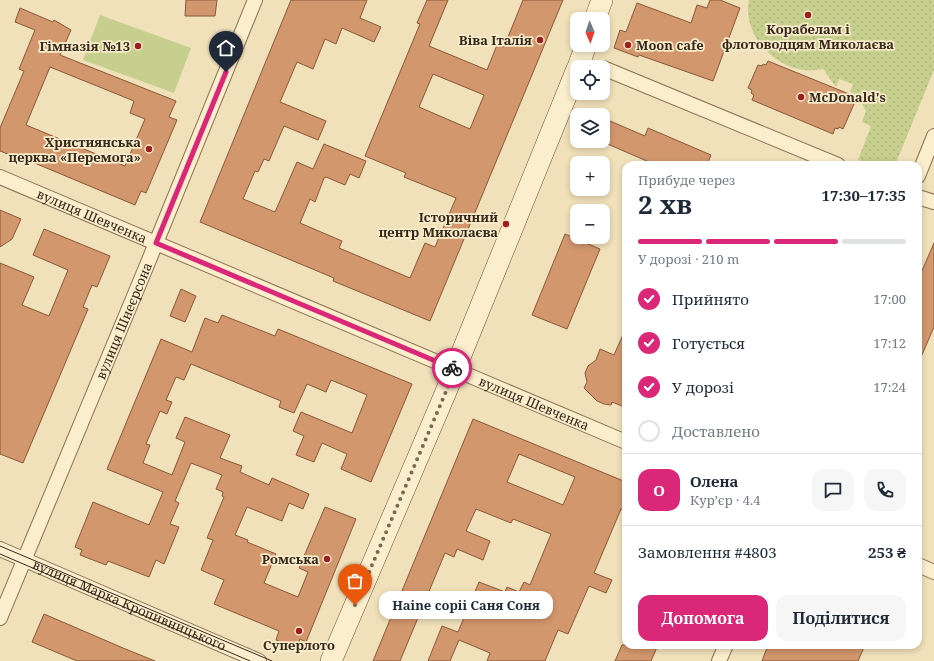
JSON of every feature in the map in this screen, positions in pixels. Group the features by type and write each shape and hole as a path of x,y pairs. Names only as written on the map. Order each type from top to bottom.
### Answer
{"street":[{"name":"вулиця Шнеєрсона","path":"0,618 255,0"},
{"path":"598,12 602,0"},
{"path":"610,71 828,161"},
{"path":"331,661 455,369 570,85"},
{"path":"922,166 934,136"},
{"name":"вулиця Шевченка","path":"0,177 622,440"},
{"path":"922,198 934,202"},
{"name":"вулиця Марка Кропивницького","path":"0,550 260,661"},
{"path":"922,567 934,572"},
{"path":"719,661 724,649"}],"green space":[{"path":"749,0 934,0 934,70 897,161 858,160 871,126 862,122 866,111 856,94 850,92 853,84 839,79 836,87 823,69 806,70 792,67 781,62 762,46 755,36 750,24 748,12"},
{"path":"100,15 191,48 174,93 83,60"}],"building":[{"path":"186,0 217,0 215,16 185,16"},
{"path":"291,0 367,0 360,18 381,27 374,42 342,28 336,44 325,39 313,69 297,62 280,102 326,121 318,140 284,126 269,161 264,159 258,172 255,171 243,199 275,212 297,162 313,169 324,144 366,161 359,178 350,174 345,185 326,177 324,178 315,202 310,199 300,223 342,241 339,248 410,278 425,243 435,247 456,198 404,177 406,173 365,156 420,24 417,23 427,0 448,0 429,46 487,70 497,45 504,47 523,0 563,0 430,321 333,281 334,278 200,222","holes":["433,74 484,95 470,129 419,107"]},
{"path":"710,0 720,0 740,8 713,81 639,55 638,57 614,48 620,30 626,32 637,3 691,23 697,5 707,8"},
{"path":"20,8 53,22 54,20 71,30 60,55 176,101 169,117 177,120 146,193 141,191 135,205 13,154 13,156 0,151 0,128 24,71 19,69 35,30 15,22","holes":["50,67 134,101 130,113 145,119 125,166 26,125"]},
{"name":"McDonald's","path":"768,61 849,94 847,98 850,99 849,102 854,104 843,129 839,127 838,129 835,128 833,134 752,100 754,95 751,93 752,90 748,88 758,65 766,65"},
{"path":"610,121 645,136 648,128 711,155 709,161 647,161 610,145"},
{"path":"0,210 21,219 12,239 0,247"},
{"path":"44,229 110,256 97,287 92,285 83,307 88,309 23,463 0,454 0,263 34,277 22,305 49,316 68,270 33,255"},
{"path":"565,234 570,236 570,244 588,244 600,249 567,329 532,315"},
{"path":"934,243 934,327 922,355 922,271"},
{"path":"181,289 196,296 185,322 170,316"},
{"path":"222,315 275,336 278,329 412,384 371,482 341,469 347,454 322,443 314,462 296,455 304,436 293,431 301,412 352,433 367,395 331,380 326,392 307,384 294,413 279,407 281,401 191,364 184,380 176,377 166,400 172,402 167,414 160,411 146,444 150,445 143,463 172,475 185,442 176,438 185,417 230,435 220,458 242,466 240,472 269,485 272,478 309,494 303,509 289,503 282,521 247,507 235,535 248,540 247,542 276,554 264,583 298,597 308,572 299,568 325,507 356,519 306,642 300,639 297,649 276,640 279,631 214,604 224,580 201,570 213,540 207,538 224,497 222,496 223,492 216,489 222,475 191,463 175,501 179,503 170,524 179,527 164,564 156,560 149,577 108,561 106,565 80,555 82,550 75,547 93,502 149,525 163,492 107,469 161,339 192,352 205,318 218,323"},
{"path":"622,337 622,406 612,402 611,405 597,401 584,388 587,382 585,373 588,366 596,360 600,349 614,355"},
{"path":"473,419 622,480 622,509 594,573 612,580 606,593 589,586 568,634 558,630 545,661 487,661 490,653 459,640 450,661 428,661 442,626 458,632 479,582 505,592 507,587 519,592 524,582 530,585 551,534 513,519 511,523 476,509 466,531 490,541 483,560 457,549 454,557 445,553 400,661 373,661","holes":["519,454 575,477 563,505 507,482"]},
{"path":"44,614 155,661 77,661 32,642"},
{"path":"622,645 622,649 656,649 651,661 615,661"},
{"path":"766,649 863,649 858,661 762,661"}],"tram line":[{"path":"0,546 272,661"},
{"path":"0,554 250,661"}],"way so far":[{"path":"355,605 445,394 455,369 452,368"}],"place":[{"name":"Корабелам і флотоводцям Миколаєва","path":"808,15"},
{"name":"Віва Італія","path":"540,40"},
{"name":"Moon cafe","path":"628,45"},
{"name":"Гімназія №13","path":"138,46"},
{"name":"McDonald's","path":"801,97"},
{"name":"Християнська церква «Перемога»","path":"149,149"},
{"name":"Історичний центр Миколаєва","path":"506,224"},
{"name":"Ромська","path":"327,559"},
{"name":"Haine copii Саня Соня","path":"355,605"},
{"name":"Суперлото","path":"299,631"}],"route":[{"path":"226,72 156,243 452,368"}]}
